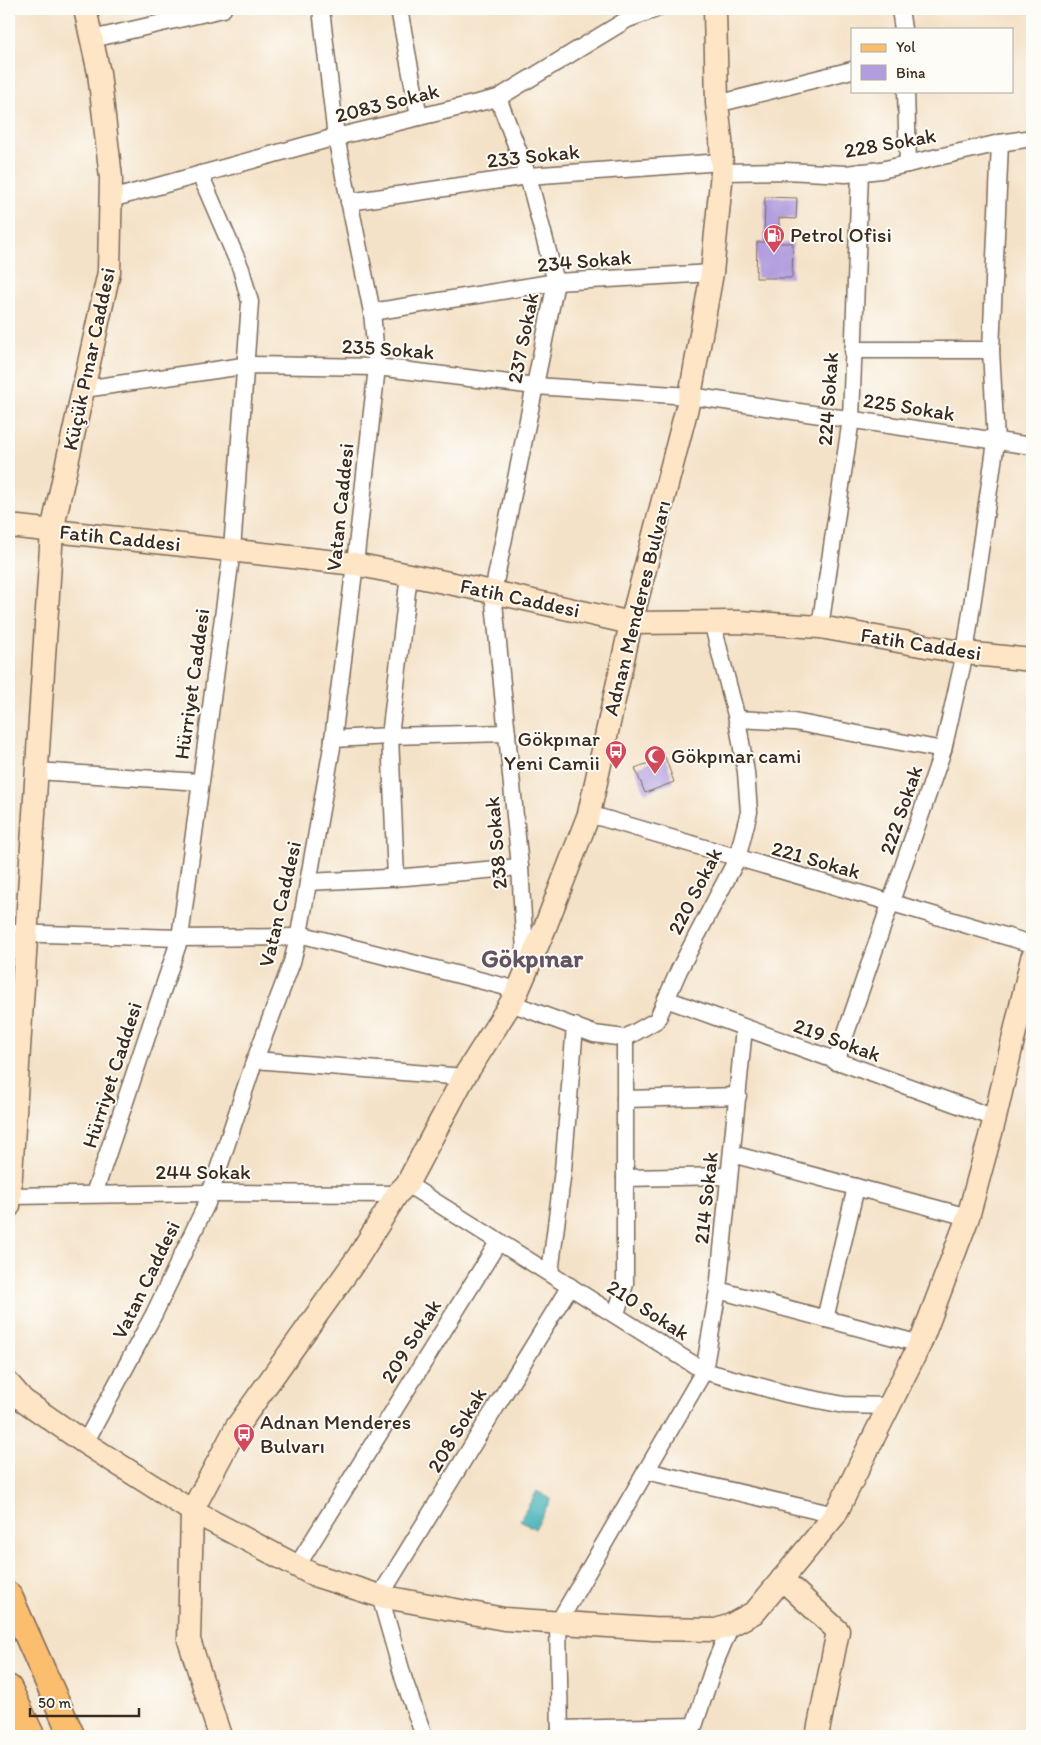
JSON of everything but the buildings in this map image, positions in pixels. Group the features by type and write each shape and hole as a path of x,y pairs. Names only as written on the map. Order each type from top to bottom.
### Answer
{"main road":[{"path":"9,1595 72,1736"},
{"path":"9,1688 32,1736"}],"street":[{"name":"Küçük Pınar Caddesi","path":"9,1201 18,933 37,771 52,531 109,272 111,178 99,73 85,9"},
{"path":"92,39 223,9"},
{"name":"Vatan Caddesi","path":"85,1444 154,1314 210,1192 255,1060 292,962 299,935 333,739 377,366 372,312 336,137 324,9"},
{"path":"399,9 419,117"},
{"name":"2083 Sokak","path":"111,199 336,137 498,98 627,14 656,9"},
{"path":"715,9 717,103 722,158"},
{"path":"722,158 729,101 729,9"},
{"path":"900,9 902,28"},
{"path":"729,101 851,70"},
{"path":"906,92 908,164"},
{"name":"237 Sokak","path":"493,592 556,282 528,176 498,98"},
{"name":"228 Sokak","path":"722,158 785,171 846,174 881,170 1000,143 1032,138"},
{"path":"996,442 991,350 1000,143"},
{"name":"233 Sokak","path":"349,202 528,176 722,158"},
{"name":"Adnan Menderes Bulvarı","path":"192,1511 236,1428 358,1257 402,1189 464,1078 518,988 544,930 589,814 631,623 690,396 712,273 722,158"},
{"name":"224 Sokak","path":"820,627 851,419 860,172"},
{"name":"Hürriyet Caddesi","path":"94,1194 180,938 232,550 250,302 241,269 200,174"},
{"name":"234 Sokak","path":"372,312 556,282 712,273"},
{"path":"853,350 991,350"},
{"name":"235 Sokak","path":"84,389 245,366 377,366 535,386 690,396"},
{"name":"225 Sokak","path":"690,396 1032,446"},
{"name":"222 Sokak","path":"836,1062 943,750 965,653 996,442"},
{"name":"Fatih Caddesi","path":"9,526 355,564 631,623 712,622 820,627 965,653 1032,660"},
{"path":"396,878 390,736 409,575"},
{"name":"238 Sokak","path":"493,592 520,868 518,988"},
{"name":"220 Sokak","path":"625,1038 657,1020 679,970 738,859 749,812 746,772 737,719 712,622"},
{"path":"737,719 794,722 943,750"},
{"path":"333,739 507,733"},
{"path":"37,771 200,782"},
{"name":"221 Sokak","path":"589,814 1032,944"},
{"path":"308,882 396,878 520,868"},
{"path":"18,933 180,938 299,935 518,988 575,1026 594,1034 625,1038 625,1284 616,1314"},
{"path":"9,1384 23,1400 85,1444 192,1511 314,1575 380,1596 504,1619 653,1629 716,1630 731,1625 756,1612 835,1515 920,1344 968,1217 995,1118 1032,958"},
{"name":"219 Sokak","path":"666,999 995,1118"},
{"path":"550,1273 563,1170 575,1026"},
{"name":"214 Sokak","path":"704,1371 718,1290 744,1028"},
{"path":"255,1060 464,1078"},
{"path":"625,1099 738,1096"},
{"path":"732,1154 968,1217"},
{"path":"625,1178 729,1176"},
{"path":"825,1319 856,1187"},
{"name":"244 Sokak","path":"9,1201 94,1194 402,1189"},
{"name":"210 Sokak","path":"402,1189 499,1241 704,1371 787,1394 844,1405 890,1406"},
{"name":"209 Sokak","path":"297,1566 499,1241"},
{"name":"208 Sokak","path":"380,1596 570,1286"},
{"path":"718,1290 920,1344"},
{"path":"704,1371 558,1623 560,1732 695,1731 715,1663 731,1625"},
{"path":"646,1472 835,1515"},
{"path":"192,1511 189,1640 220,1736"},
{"path":"782,1579 838,1631 817,1736"},
{"path":"380,1596 404,1680 424,1736"}],"water":[{"path":"537,1491 551,1499 535,1529 520,1520"}],"place":[{"name":"Petrol Ofisi","path":"774,254"},
{"name":"Gökpınar Yeni Camii","path":"616,770"},
{"name":"Gökpınar cami","path":"655,775"},
{"name":"Adnan Menderes Bulvarı","path":"244,1453"}],"district":[{"name":"Gökpınar","path":"532,958"}]}
